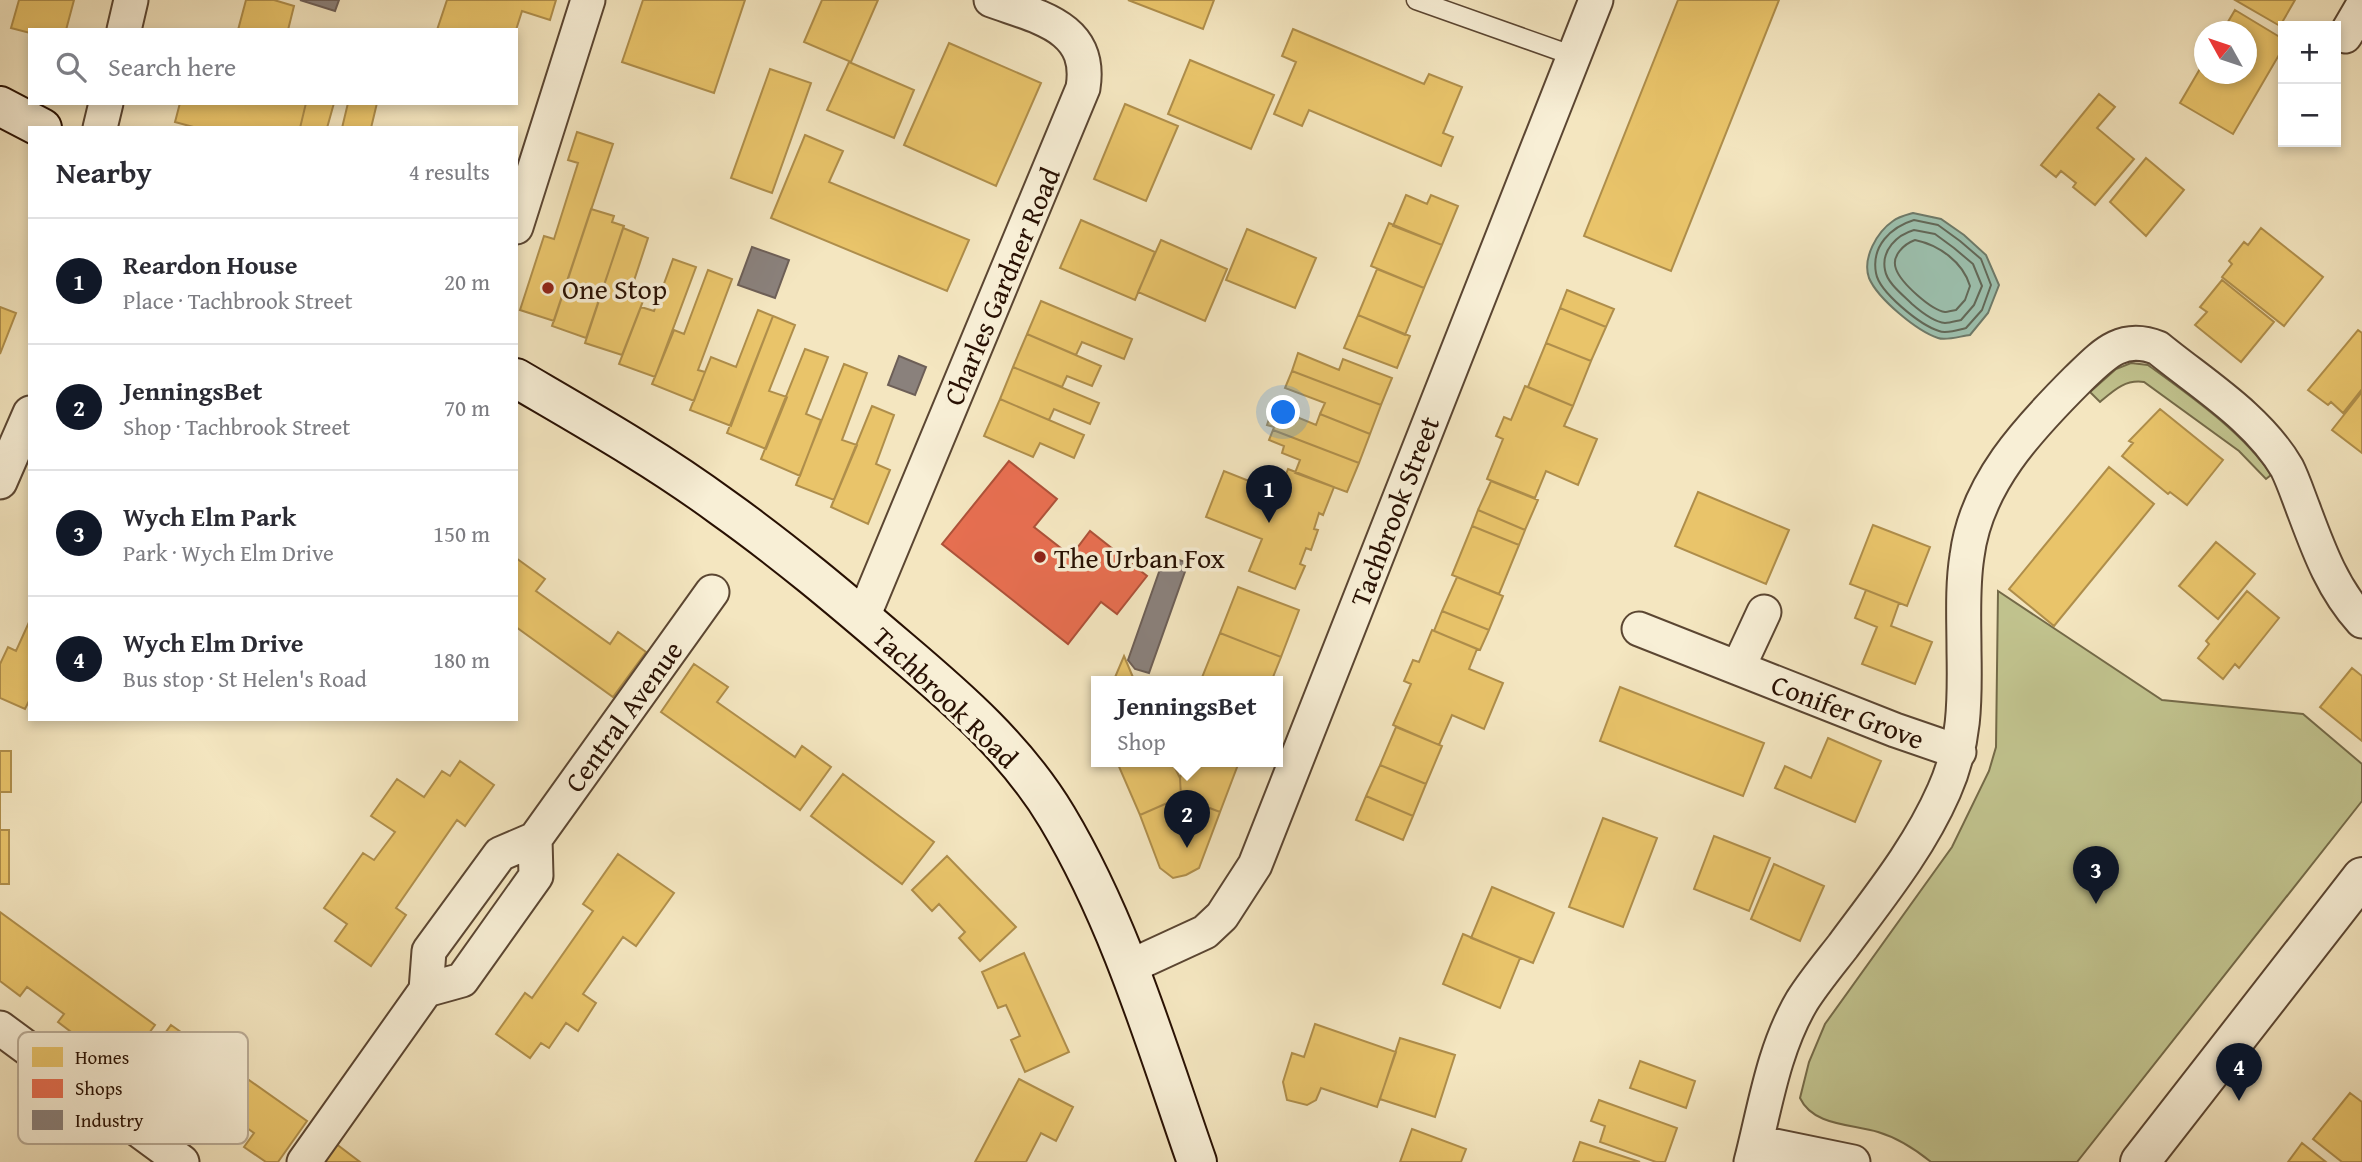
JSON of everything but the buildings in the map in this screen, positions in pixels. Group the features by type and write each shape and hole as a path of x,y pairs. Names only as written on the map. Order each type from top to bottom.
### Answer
{"main road":[{"path":"0,106 38,126"},
{"name":"Tachbrook Road","path":"518,379 631,446 722,506 863,617 998,739 1056,816 1091,880 1129,968 1197,1162"},
{"path":"2140,1162 2362,877"}],"street":[{"path":"124,28 131,0"},
{"path":"518,221 588,0"},
{"name":"Charles Gardner Road","path":"863,617 1083,88 1085,62 1080,48 1068,33 1053,23 991,0"},
{"name":"Tachbrook Street","path":"1129,968 1205,932 1222,916 1255,865 1596,0"},
{"path":"2345,36 2362,7"},
{"path":"100,126 106,105"},
{"path":"1853,1162 1754,1152 1782,1043 1802,1001 1916,846 1944,791 1959,752 1966,694 1964,626 1967,555 1973,528 1997,472 2034,425 2106,353 2134,342 2158,348 2228,404 2266,440 2288,471 2336,586 2362,621"},
{"path":"0,482 28,418"},
{"name":"Central Avenue","path":"304,1162 426,990 429,951 500,853 535,839 712,592"},
{"name":"Conifer Grove","path":"1738,668 1764,612"},
{"name":"Conifer Grove","path":"1639,629 1895,730 1959,752"},
{"path":"0,1028 18,1041"},
{"path":"158,1144 182,1162"}],"lane":[{"path":"1416,0 1574,56"}],"green space":[{"path":"2131,363 2148,365 2198,402 2246,444 2271,475 2266,479 2239,451 2144,382 2125,384 2100,402 2090,392 2116,369"},
{"path":"1998,591 2162,700 2303,714 2362,764 2362,801 2077,1162 1931,1162 1906,1144 1885,1134 1824,1119 1806,1107 1800,1098 1809,1062 1825,1024 1952,847 1989,771 1996,747"}],"water":[{"path":"1913,213 1941,219 1986,255 1999,285 1988,313 1970,335 1945,339 1929,334 1889,304 1869,278 1867,270 1872,246 1887,226 1902,216"}],"place":[{"name":"One Stop","path":"548,288"},
{"name":"Reardon House","path":"1269,523"},
{"name":"The Urban Fox","path":"1040,557"},
{"name":"JenningsBet","path":"1187,848"},
{"name":"Wych Elm Park","path":"2096,904"},
{"name":"Wych Elm Drive","path":"2239,1101"}]}
